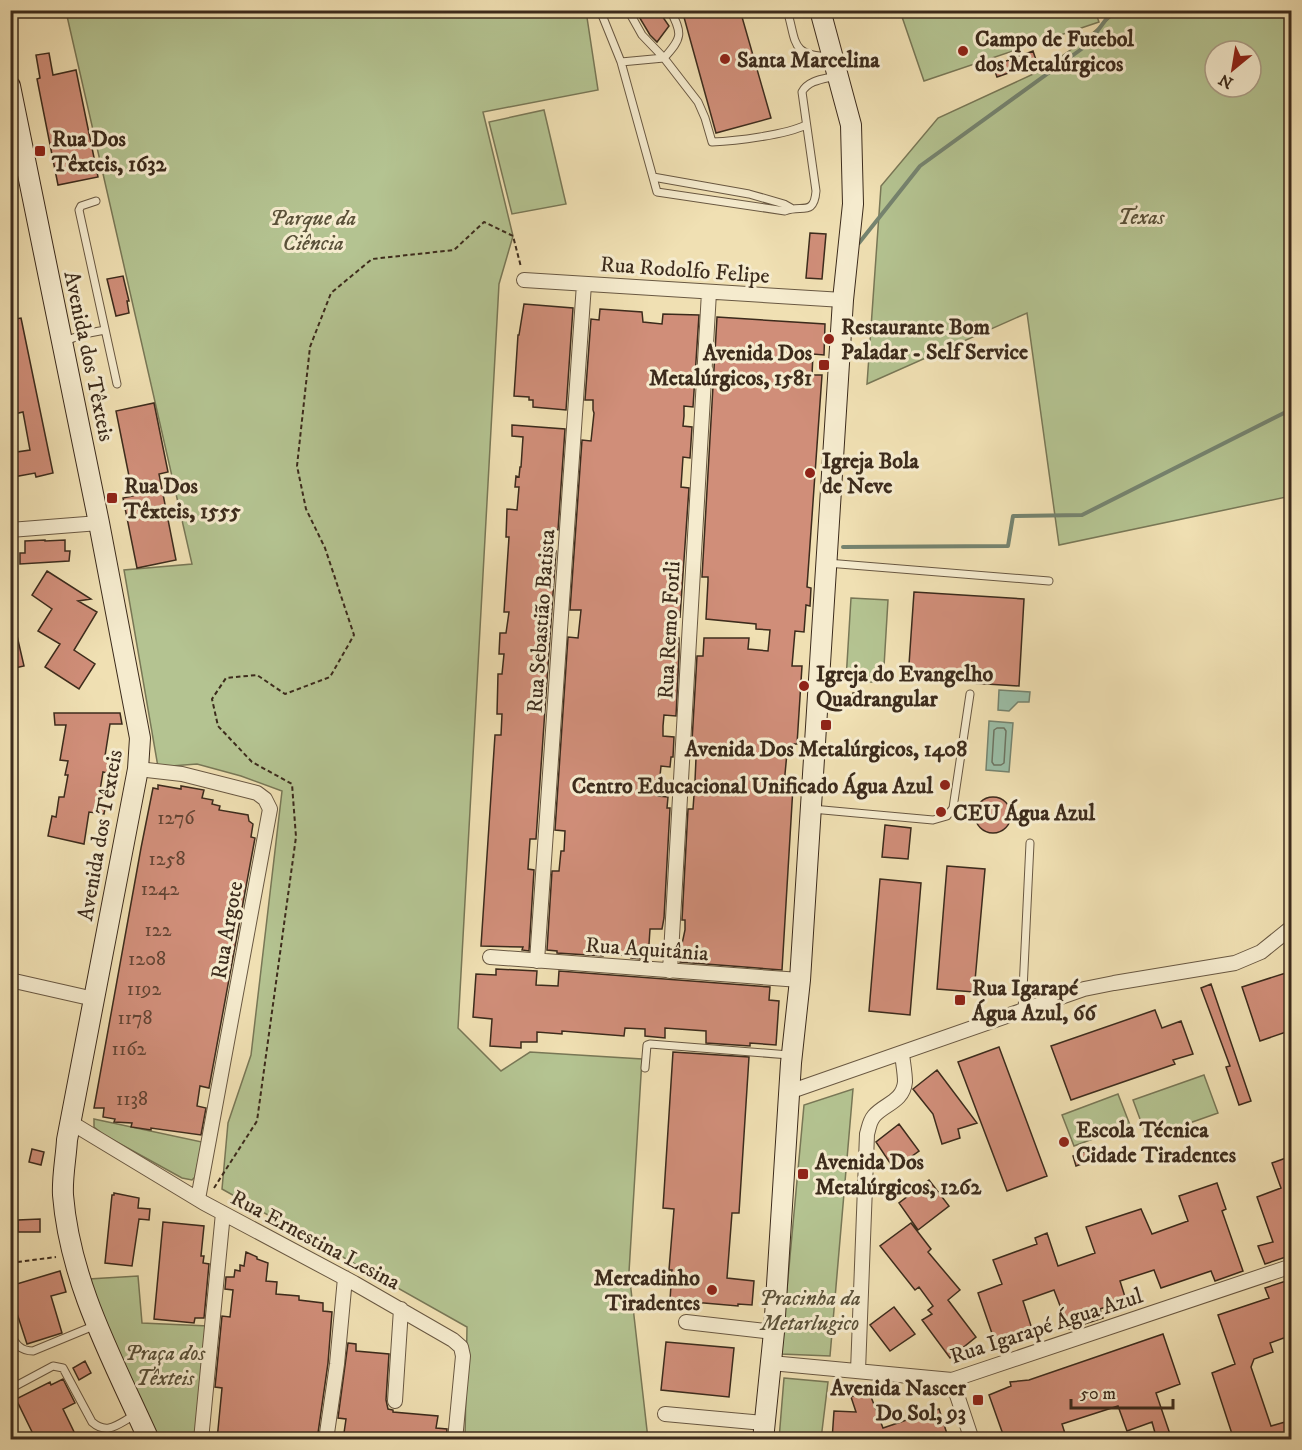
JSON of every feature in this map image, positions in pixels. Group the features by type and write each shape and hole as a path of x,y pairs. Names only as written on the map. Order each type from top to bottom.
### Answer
{"main road":[{"path":"763,1431 774,1332 789,1092 800,980 843,300 852,193 851,125 820,10"},
{"name":"Avenida dos Têxteis","path":"10,86 63,342 140,738 138,770 70,1122 63,1194 73,1254 96,1325 149,1440"}],"street":[{"name":"Rua Rodolfo Felipe","path":"524,280 843,300"},
{"name":"Rua Sebastião Batista","path":"537,961 584,284"},
{"name":"Rua Remo Forli","path":"670,971 709,292"},
{"path":"10,530 99,523"},
{"name":"Rua Argote","path":"138,770 182,774 257,794 266,799 270,809 201,1201"},
{"path":"789,1092 1084,989 1114,982 1235,963 1261,952 1292,927"},
{"name":"Rua Aquitânia","path":"490,957 800,980"},
{"path":"10,980 94,999"},
{"path":"858,1371 867,1134 874,1116 895,1101 902,1092 905,1083 902,1053"},
{"name":"Rua Ernestina Lesina","path":"70,1122 201,1201 345,1278 453,1340 460,1347 464,1356 455,1440"},
{"path":"201,1440 223,1212"},
{"name":"Rua Igarapé Água Azul","path":"771,1362 952,1380 1292,1266"},
{"path":"327,1440 345,1278"},
{"path":"394,1401 401,1309"},
{"path":"686,1322 774,1332"},
{"path":"952,1380 972,1440"},
{"path":"665,1414 763,1431"}],"lane":[{"path":"600,10 621,62 657,192 806,209 815,201 816,191 802,92 805,86 836,66 801,52 787,10"},
{"path":"628,10 642,35 664,58 698,102 712,142 776,133 806,125"},
{"path":"621,62 664,58 677,44 679,35 678,24 670,10"},
{"path":"652,177 749,194 787,207"},
{"path":"96,201 81,206 79,210 117,384"},
{"path":"63,342 84,334 105,330"},
{"path":"826,563 1049,581"},
{"path":"811,808 933,820 947,816 953,808 970,694"},
{"path":"1022,1011 1030,843"},
{"path":"645,1068 647,1045 650,1044 792,1055"},
{"path":"10,1334 18,1347 26,1351 33,1351 96,1325"},
{"path":"10,1389 53,1366 59,1367 63,1368 92,1422 100,1428 105,1430 138,1414"}],"path":[{"path":"201,1201 257,1121 296,837 292,784 252,762 218,726 212,699 226,678 257,675 285,694 330,677 354,635 325,548 306,508 297,466 310,347 331,293 372,259 454,250 484,222 513,236 524,280"},
{"path":"10,1263 73,1254"}],"green space":[{"name":"Parque da Ciência","path":"42,11 586,11 598,90 483,112 513,236 499,284 458,1028 501,1071 530,1052 642,1059 629,1272 648,1439 465,1439 467,1327 222,1189 228,1123 251,1055 282,791 241,776 197,764 158,767 124,570 192,564 67,16 43,15"},
{"name":"Campo de Futebol dos Metalúrgicos","path":"900,11 1095,11 1099,22 924,81"},
{"name":"Texas","path":"1118,11 1291,11 1291,496 1059,545 1027,313 867,384 881,186 938,118 1042,70 1083,41"},
{"path":"544,110 566,204 512,214 489,122"},
{"path":"851,598 888,600 883,683 846,680"},
{"path":"1204,1075 1218,1113 1147,1138 1133,1100"},
{"name":"Pracinha da Metarlugico","path":"853,1089 830,1356 781,1354 804,1105"},
{"path":"1118,1094 1130,1125 1074,1146 1062,1115"},
{"path":"94,1119 202,1142 195,1177 192,1180 182,1178 104,1135 94,1127"},
{"name":"Praça dos Têxteis","path":"138,1276 142,1323 208,1326 196,1439 152,1439 89,1279"},
{"name":"Pracinha da Metarlugico","path":"784,1378 828,1382 821,1439 779,1439"}],"water":[{"path":"999,690 1030,692 1029,702 1018,702 1009,711 998,710"},
{"path":"989,721 1013,723 1009,772 986,770"}],"building":[{"path":"635,10 658,10 669,26 657,42 650,35"},
{"name":"Santa Marcelina","path":"682,10 740,10 771,118 716,133"},
{"path":"1033,51 1037,63 997,77 993,66"},
{"path":"49,53 53,75 76,70 98,177 58,185 37,79 40,78 36,55"},
{"path":"810,233 826,234 822,279 806,278"},
{"path":"123,276 129,301 127,301 129,313 116,316 107,279"},
{"path":"524,304 573,308 566,410 533,407 533,400 529,400 529,397 514,396 518,335"},
{"path":"600,309 642,312 643,322 662,324 663,314 699,315 693,407 684,406 683,426 692,427 690,458 683,457 681,487 689,488 680,617 674,616 673,638 679,638 676,716 664,715 663,726 663,736 674,737 673,757 671,757 670,767 661,766 658,796 668,797 667,808 670,808 664,918 662,929 650,929 648,960 631,958 632,956 557,953 557,951 547,950 552,871 559,871 561,851 564,851 565,831 555,830 568,637 578,638 581,610 570,610 582,440 591,441 594,413 593,400 585,400 591,319 599,320"},
{"path":"717,317 825,324 824,355 813,354 812,375 822,375 807,587 811,588 810,606 806,605 804,632 795,631 792,666 802,666 797,744 792,744 791,754 787,753 784,787 793,787 782,970 680,962 685,930 685,920 682,920 688,809 693,809 695,781 696,758 691,758 697,656 703,656 704,638 749,638 748,649 768,651 770,630 756,629 756,624 706,619 708,577 702,577"},
{"path":"21,318 53,473 36,477 35,473 13,477 10,453 30,450 23,412 10,415 10,320"},
{"path":"154,403 168,472 159,474 176,560 137,568 123,498 133,496 116,411"},
{"path":"512,425 565,429 558,530 551,529 549,550 556,551 536,839 530,839 528,869 534,870 529,951 522,950 523,947 481,946 495,735 501,735 502,714 497,714 498,674 502,674 504,654 499,654 500,633 506,633 509,612 504,612 509,537 506,537 507,509 517,510 519,487 515,487 516,476 519,477 521,467 523,437 512,436"},
{"path":"65,540 65,551 70,551 69,561 20,564 20,553 25,553 25,541"},
{"path":"47,571 91,599 78,601 97,612 74,650 95,664 79,689 45,667 60,644 38,631 52,609 32,595"},
{"path":"914,592 1024,599 1019,686 908,679"},
{"path":"10,627 15,627 24,666 10,669"},
{"path":"853,693 865,694 864,705 853,704"},
{"path":"54,713 120,713 122,724 110,724 105,756 114,757 111,774 103,772 98,803 106,804 104,814 89,812 84,844 48,836 52,816 56,817 59,797 64,797 68,775 65,775 68,761 60,760 66,725 55,725"},
{"path":"158,785 204,790 202,798 213,800 212,804 220,806 219,810 248,815 249,821 253,824 251,837 255,838 209,1088 200,1086 197,1106 206,1108 201,1135 131,1127 132,1123 114,1122 115,1119 103,1117 104,1108 94,1108 141,848 153,788 158,789"},
{"path":"993,797 1006,802 1011,815 1006,828 993,833 980,828 975,815 980,802"},
{"path":"885,825 911,828 908,859 882,857"},
{"path":"947,866 985,869 974,992 937,989"},
{"path":"880,879 921,883 910,1015 869,1011"},
{"path":"496,969 537,971 536,985 558,986 559,971 770,987 769,1000 779,1001 776,1045 706,1043 706,1031 665,1028 665,1038 645,1036 645,1029 625,1028 624,1036 562,1031 562,1034 537,1032 537,1042 521,1042 521,1048 490,1046 492,1019 473,1017 476,974 496,975"},
{"path":"1292,971 1292,987 1285,989 1292,1007 1292,1030 1260,1041 1242,987"},
{"path":"1211,984 1251,1101 1239,1105 1226,1067 1230,1066 1201,988"},
{"path":"1155,1010 1162,1028 1181,1021 1193,1054 1173,1060 1175,1064 1071,1100 1051,1046"},
{"path":"999,1047 1047,1176 1007,1191 958,1062"},
{"path":"673,1052 749,1057 739,1213 732,1213 727,1278 754,1281 752,1305 738,1304 738,1306 670,1300 672,1270 669,1270 674,1209 663,1208"},
{"path":"937,1070 977,1123 958,1129 960,1138 942,1144 933,1114 913,1089"},
{"path":"899,1124 919,1151 894,1169 876,1142"},
{"path":"1095,1148 1098,1158 1076,1166 1073,1156"},
{"path":"32,1149 44,1152 41,1165 29,1162"},
{"path":"1286,1158 1292,1175 1292,1255 1265,1264 1258,1246 1273,1242 1257,1197 1281,1188 1272,1163"},
{"path":"929,1180 949,1206 918,1230 899,1203"},
{"path":"1217,1183 1226,1209 1222,1211 1243,1271 1215,1281 1211,1271 1161,1288 1154,1270 1120,1281 1126,1300 1100,1309 1103,1318 1069,1329 1054,1290 1023,1301 1033,1332 996,1345 978,1293 1002,1284 993,1260 1037,1244 1035,1238 1047,1233 1058,1266 1095,1253 1086,1227 1141,1209 1152,1234 1188,1221 1179,1196"},
{"path":"114,1193 139,1198 138,1208 150,1209 149,1220 139,1219 132,1266 105,1263"},
{"path":"40,1219 40,1232 18,1232 18,1220"},
{"path":"163,1222 204,1226 201,1256 204,1256 203,1263 209,1264 204,1318 195,1318 194,1323 154,1319"},
{"path":"911,1223 931,1249 928,1252 960,1290 948,1300 976,1337 950,1358 922,1320 932,1314 928,1310 933,1306 919,1287 915,1290 880,1246"},
{"path":"246,1252 268,1263 266,1281 277,1282 276,1294 299,1296 299,1300 323,1303 323,1311 332,1312 328,1363 317,1440 217,1440 222,1388 215,1387 222,1316 230,1317 233,1290 225,1289 226,1277 234,1277 235,1270 240,1271 240,1265 244,1266"},
{"path":"60,1271 66,1292 51,1296 62,1333 27,1344 10,1286"},
{"path":"1292,1279 1292,1335 1270,1343 1273,1352 1254,1359 1251,1367 1271,1426 1292,1420 1292,1440 1261,1440 1259,1434 1234,1440 1212,1373 1235,1364 1218,1315 1269,1298 1265,1288"},
{"path":"894,1307 915,1334 890,1351 870,1325"},
{"path":"1163,1334 1180,1384 1156,1393 1172,1440 1157,1440 1152,1422 1127,1431 1118,1406 1062,1424 1067,1440 1005,1440 989,1395 1011,1386 1010,1382 1029,1380"},
{"path":"666,1342 734,1348 729,1397 661,1390"},
{"path":"348,1343 356,1344 356,1351 389,1354 386,1400 388,1409 393,1412 438,1416 436,1428 447,1429 446,1440 343,1440 346,1419 338,1418"},
{"path":"85,1361 91,1373 79,1380 73,1368"},
{"path":"63,1379 75,1403 63,1409 78,1440 36,1440 16,1399 50,1382 51,1385"},
{"path":"868,1389 883,1428 939,1409 949,1440 832,1440 834,1411 856,1412 851,1397"}],"waterway":[{"path":"859,243 920,166 1087,45 1113,10"},
{"path":"843,547 1008,546 1013,516 1082,515 1292,409"}],"place":[{"name":"Campo de Futebol dos Metalúrgicos","path":"963,51"},
{"name":"Santa Marcelina","path":"725,59"},
{"name":"Rua Dos Têxteis, 1632","path":"40,151"},
{"name":"Restaurante Bom Paladar - Self Service","path":"829,339"},
{"name":"Avenida Dos Metalúrgicos, 1581","path":"824,365"},
{"name":"Igreja Bola de Neve","path":"810,473"},
{"name":"Rua Dos Têxteis, 1555","path":"112,498"},
{"name":"Igreja do Evangelho Quadrangular","path":"804,686"},
{"name":"Avenida Dos Metalúrgicos, 1408","path":"826,725"},
{"name":"Centro Educacional Unificado Água Azul","path":"945,785"},
{"name":"CEU Água Azul","path":"941,812"},
{"name":"Rua Igarapé Água Azul, 66","path":"960,1000"},
{"name":"Escola Técnica Cidade Tiradentes","path":"1064,1142"},
{"name":"Avenida Dos Metalúrgicos, 1262","path":"803,1174"},
{"name":"Mercadinho Tiradentes","path":"712,1290"},
{"name":"Avenida Nascer Do Sol, 93","path":"978,1400"}]}
